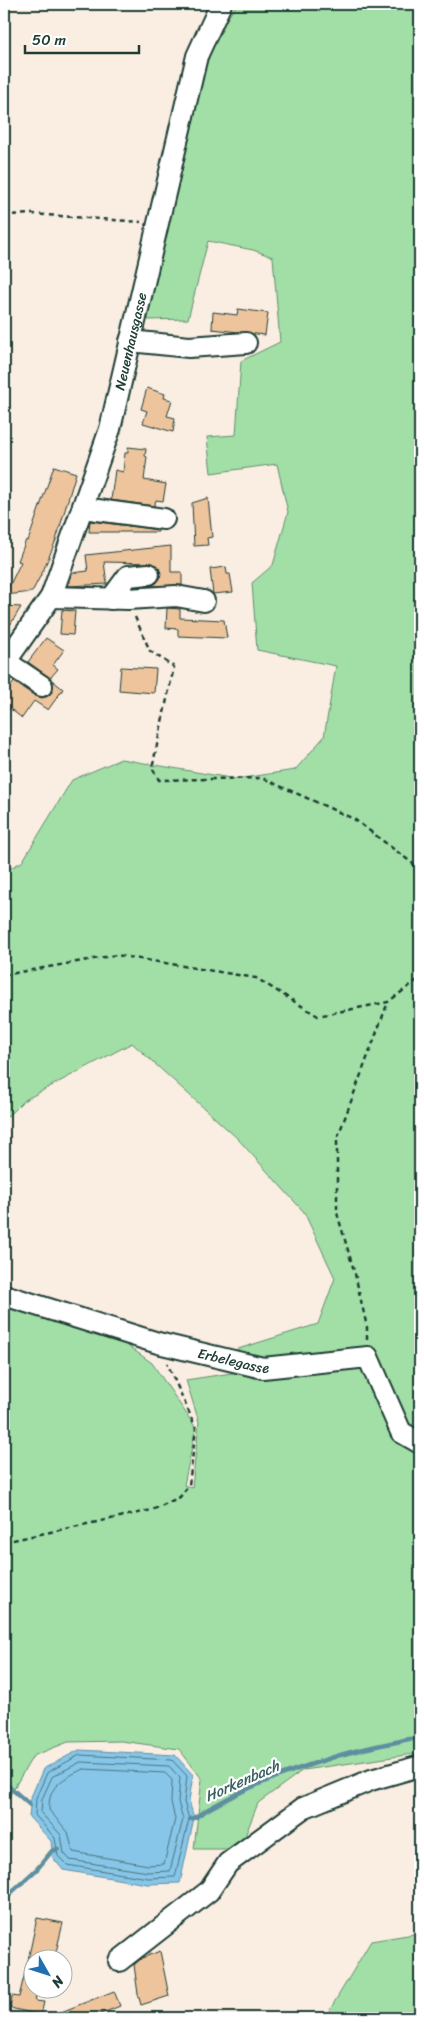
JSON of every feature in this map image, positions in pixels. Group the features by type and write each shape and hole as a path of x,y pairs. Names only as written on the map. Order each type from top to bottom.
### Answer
{"street":[{"name":"Neuenhausgasse","path":"4,663 52,597 110,429 197,56 221,4"},
{"path":"130,341 189,347 246,342"},
{"path":"83,508 164,519"},
{"path":"120,599 128,576 149,574"},
{"path":"52,597 120,599 176,596 204,601"},
{"path":"4,663 42,686"},
{"name":"Erbelegasse","path":"4,1295 158,1343 263,1368 368,1357"},
{"path":"368,1357 401,1432 420,1443"},
{"path":"119,1961 209,1891 228,1863 303,1808 371,1780 420,1766"}],"path":[{"path":"4,215 33,214 158,223"},
{"path":"120,599 150,651 174,667 152,768 159,780 262,778 354,819 420,869"},
{"path":"4,975 116,955 256,978 318,1016 388,1002 420,978"},
{"path":"368,1357 367,1326 355,1274 337,1213 337,1139 388,1002"},
{"path":"4,1542 152,1510 180,1497 189,1485 196,1428 158,1343"}],"green space":[{"path":"237,4 420,4 420,1444 410,1440 388,1377 349,1359 236,1361 235,1350 318,1324 335,1278 304,1212 237,1138 132,1043 23,1101 4,1120 4,871 22,862 72,780 121,759 236,779 295,770 324,737 336,666 257,650 252,583 273,565 288,512 277,464 211,473 207,437 236,435 241,361 280,342 273,257 253,250 208,241 188,319 148,320 162,224 197,91 217,34"},
{"path":"4,1301 114,1336 152,1363 196,1428 184,1485 192,1488 199,1422 186,1380 245,1371 351,1365 370,1373 420,1448 420,1753 303,1770 258,1803 240,1849 194,1849 202,1779 179,1749 121,1741 68,1742 33,1756 4,1805"},
{"path":"420,1933 420,2018 325,2018 371,1941"}],"water":[{"path":"79,1750 175,1755 193,1775 189,1801 194,1818 180,1883 147,1884 63,1870 53,1858 51,1841 29,1817 31,1797 43,1769"}],"building":[{"path":"238,309 268,313 265,335 212,329 213,312 237,315"},
{"path":"147,388 165,394 164,398 172,400 167,416 175,418 173,432 143,423 147,411 141,409"},
{"path":"128,447 146,449 145,456 147,457 144,480 166,484 163,501 156,500 154,506 111,500 115,470 123,472 125,453 128,453"},
{"path":"54,466 76,473 56,540 32,592 5,595 21,562 18,561 26,540 28,541"},
{"path":"208,498 212,537 207,538 208,545 194,546 192,503"},
{"path":"90,521 158,530 158,532 89,532"},
{"path":"171,546 171,572 182,572 182,585 151,586 160,579 161,573 153,563 104,562 107,584 69,586 72,573 88,571 86,555"},
{"path":"226,567 227,574 230,574 233,592 213,594 210,569"},
{"path":"4,606 21,607 4,635"},
{"path":"167,608 180,609 180,618 224,620 227,638 178,636 178,629 166,628"},
{"path":"62,610 75,611 73,635 60,634"},
{"path":"46,638 64,650 53,665 58,669 50,678 28,662"},
{"path":"121,667 156,669 154,693 119,690"},
{"path":"53,681 63,689 48,710 34,701 22,718 4,704 4,696 14,682 35,696 42,698 52,692"},
{"path":"37,1918 63,1923 56,1950 30,1950"},
{"path":"160,1951 169,1996 141,2005 134,1965 142,1958"},
{"path":"22,1985 22,2000 44,2002 41,2015 10,2008 12,1996 19,1997"},
{"path":"114,1991 120,2006 98,2015 99,2018 46,2018"}],"waterway":[{"name":"Horkenbach","path":"190,1819 245,1790 298,1769 352,1752 409,1739 420,1739"},
{"path":"4,1782 30,1805"},
{"name":"Horkenbach","path":"4,1899 37,1869 52,1851 58,1849"}]}
